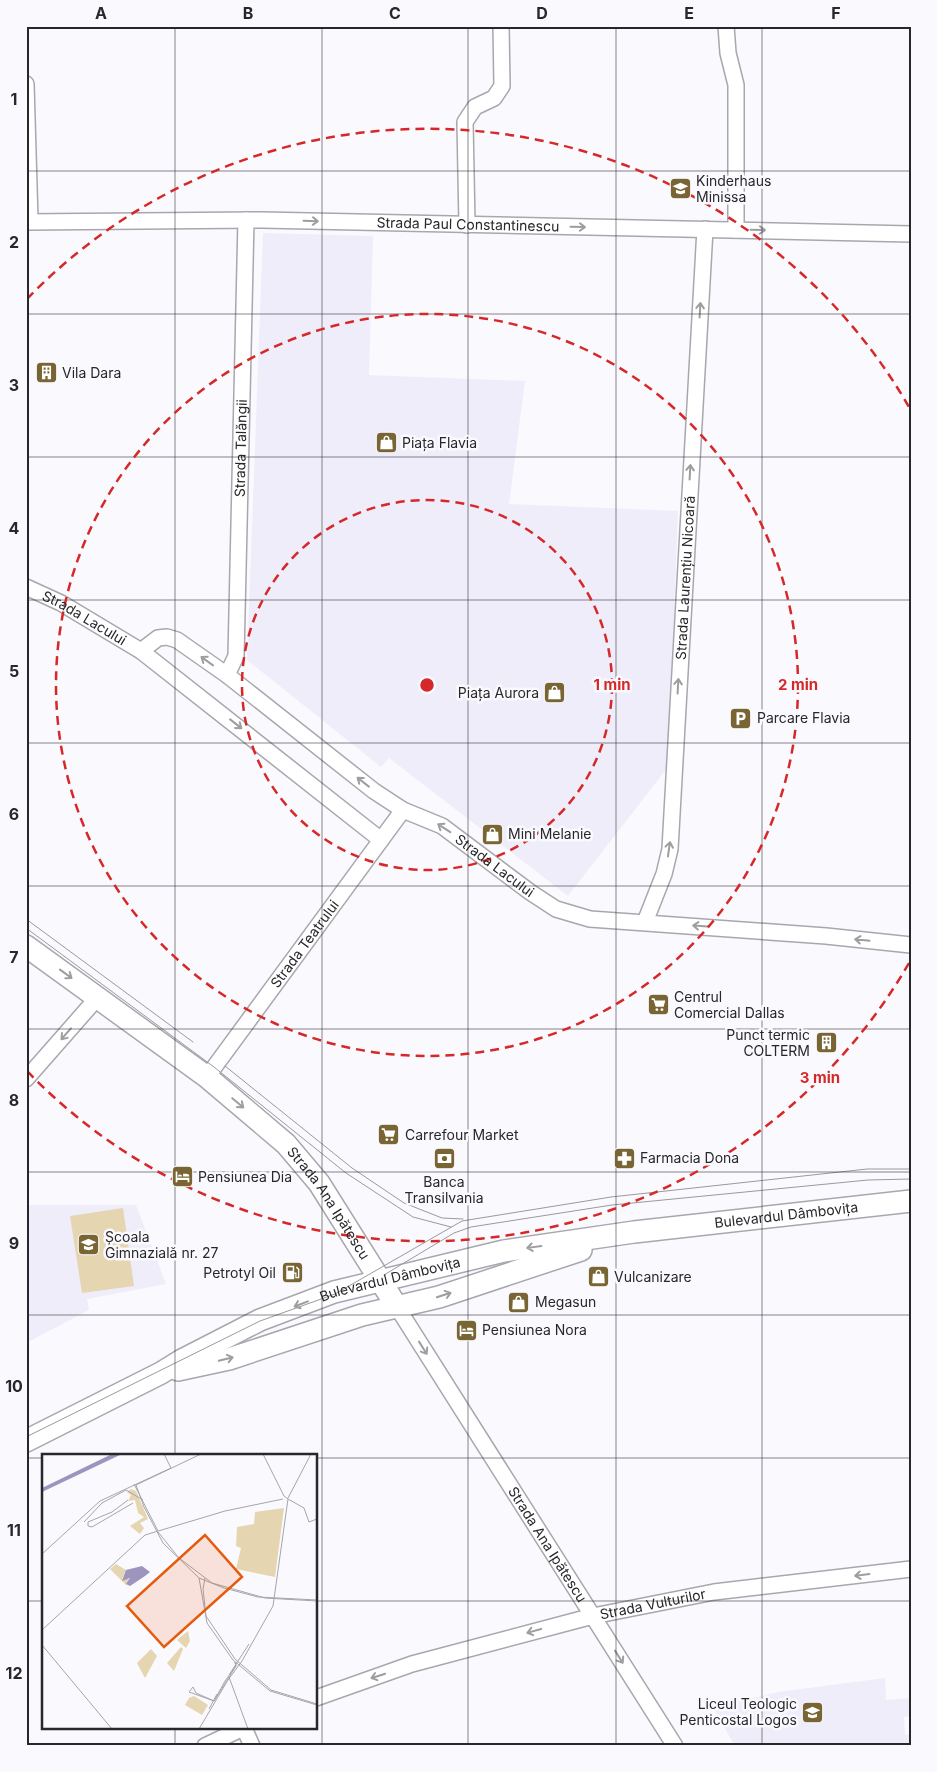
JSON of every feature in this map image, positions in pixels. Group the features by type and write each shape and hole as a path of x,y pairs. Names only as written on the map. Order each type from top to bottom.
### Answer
{"main road":[{"name":"Strada Ana Ipătescu","path":"26,946 207,1077 286,1144 304,1163 334,1206 397,1307"},
{"name":"Bulevardul Dâmbovița","path":"26,1441 161,1374 182,1360 260,1320 334,1292 504,1251 634,1232 911,1201"},
{"name":"Bulevardul Dâmbovița","path":"161,1374 229,1359 362,1314 438,1298 634,1232"}],"street":[{"path":"467,225 466,122 475,107 494,98 502,86 501,26"},
{"path":"726,26 728,53 736,85 736,230"},
{"path":"26,84 28,222"},
{"name":"Strada Talăngii","path":"227,675 236,656 246,220"},
{"name":"Strada Paul Constantinescu","path":"28,222 262,220 911,234"},
{"name":"Strada Laurențiu Nicoară","path":"644,922 664,874 671,830 705,229"},
{"name":"Strada Lacului","path":"26,587 61,603 141,651 381,840"},
{"name":"Strada Lacului","path":"141,651 158,638 167,637 177,640 227,675 374,791 403,810 442,826 530,892 556,909 590,919 826,936 911,945"},
{"name":"Strada Teatrului","path":"207,1077 403,810"},
{"path":"26,1079 98,997"},
{"name":"Strada Ana Ipătescu","path":"397,1307 675,1746"},
{"name":"Strada Vulturilor","path":"318,1697 412,1664 593,1616 714,1592 911,1569"},
{"path":"205,1746 240,1730"},
{"path":"245,1730 252,1746"}],"shaded area":[{"path":"263,233 373,236 369,375 525,381 509,504 678,511 668,767 568,896 389,758 381,767 247,660"},
{"name":"Școala Gimnazială nr. 27","path":"26,1205 136,1205 166,1284 87,1299 89,1310 26,1343"},
{"path":"123,1208 134,1286 82,1293 70,1216"},
{"name":"Liceul Teologic Penticostal Logos","path":"885,1678 886,1700 911,1698 911,1716 904,1717 905,1735 911,1735 911,1746 735,1746 713,1708 778,1692"}],"tram line":[{"path":"26,919 193,1042"},
{"path":"26,928 214,1067 346,1173 413,1217 451,1227"},
{"path":"225,1066 352,1168 404,1203 442,1218 463,1219"},
{"path":"26,1437 260,1321 335,1294 462,1221 611,1197 867,1169 911,1169"},
{"path":"384,1275 454,1233 471,1227 612,1205 868,1180 911,1179"}],"place":[{"name":"Kinderhaus Minissa","path":"680,189"},
{"name":"Vila Dara","path":"46,373"},
{"name":"Piața Flavia","path":"386,443"},
{"name":"Piața Aurora","path":"555,693"},
{"name":"Parcare Flavia","path":"741,718"},
{"name":"Mini Melanie","path":"492,834"},
{"name":"Centrul Comercial Dallas","path":"658,1005"},
{"name":"Punct termic COLTERM","path":"826,1043"},
{"name":"Carrefour Market","path":"389,1135"},
{"name":"Farmacia Dona","path":"624,1158"},
{"name":"Banca Transilvania","path":"444,1159"},
{"name":"Pensiunea Dia","path":"182,1177"},
{"name":"Școala Gimnazială nr. 27","path":"89,1245"},
{"name":"Petrotyl Oil","path":"292,1273"},
{"name":"Vulcanizare","path":"598,1277"},
{"name":"Megasun","path":"519,1302"},
{"name":"Pensiunea Nora","path":"466,1330"},
{"name":"Liceul Teologic Penticostal Logos","path":"813,1712"}]}
